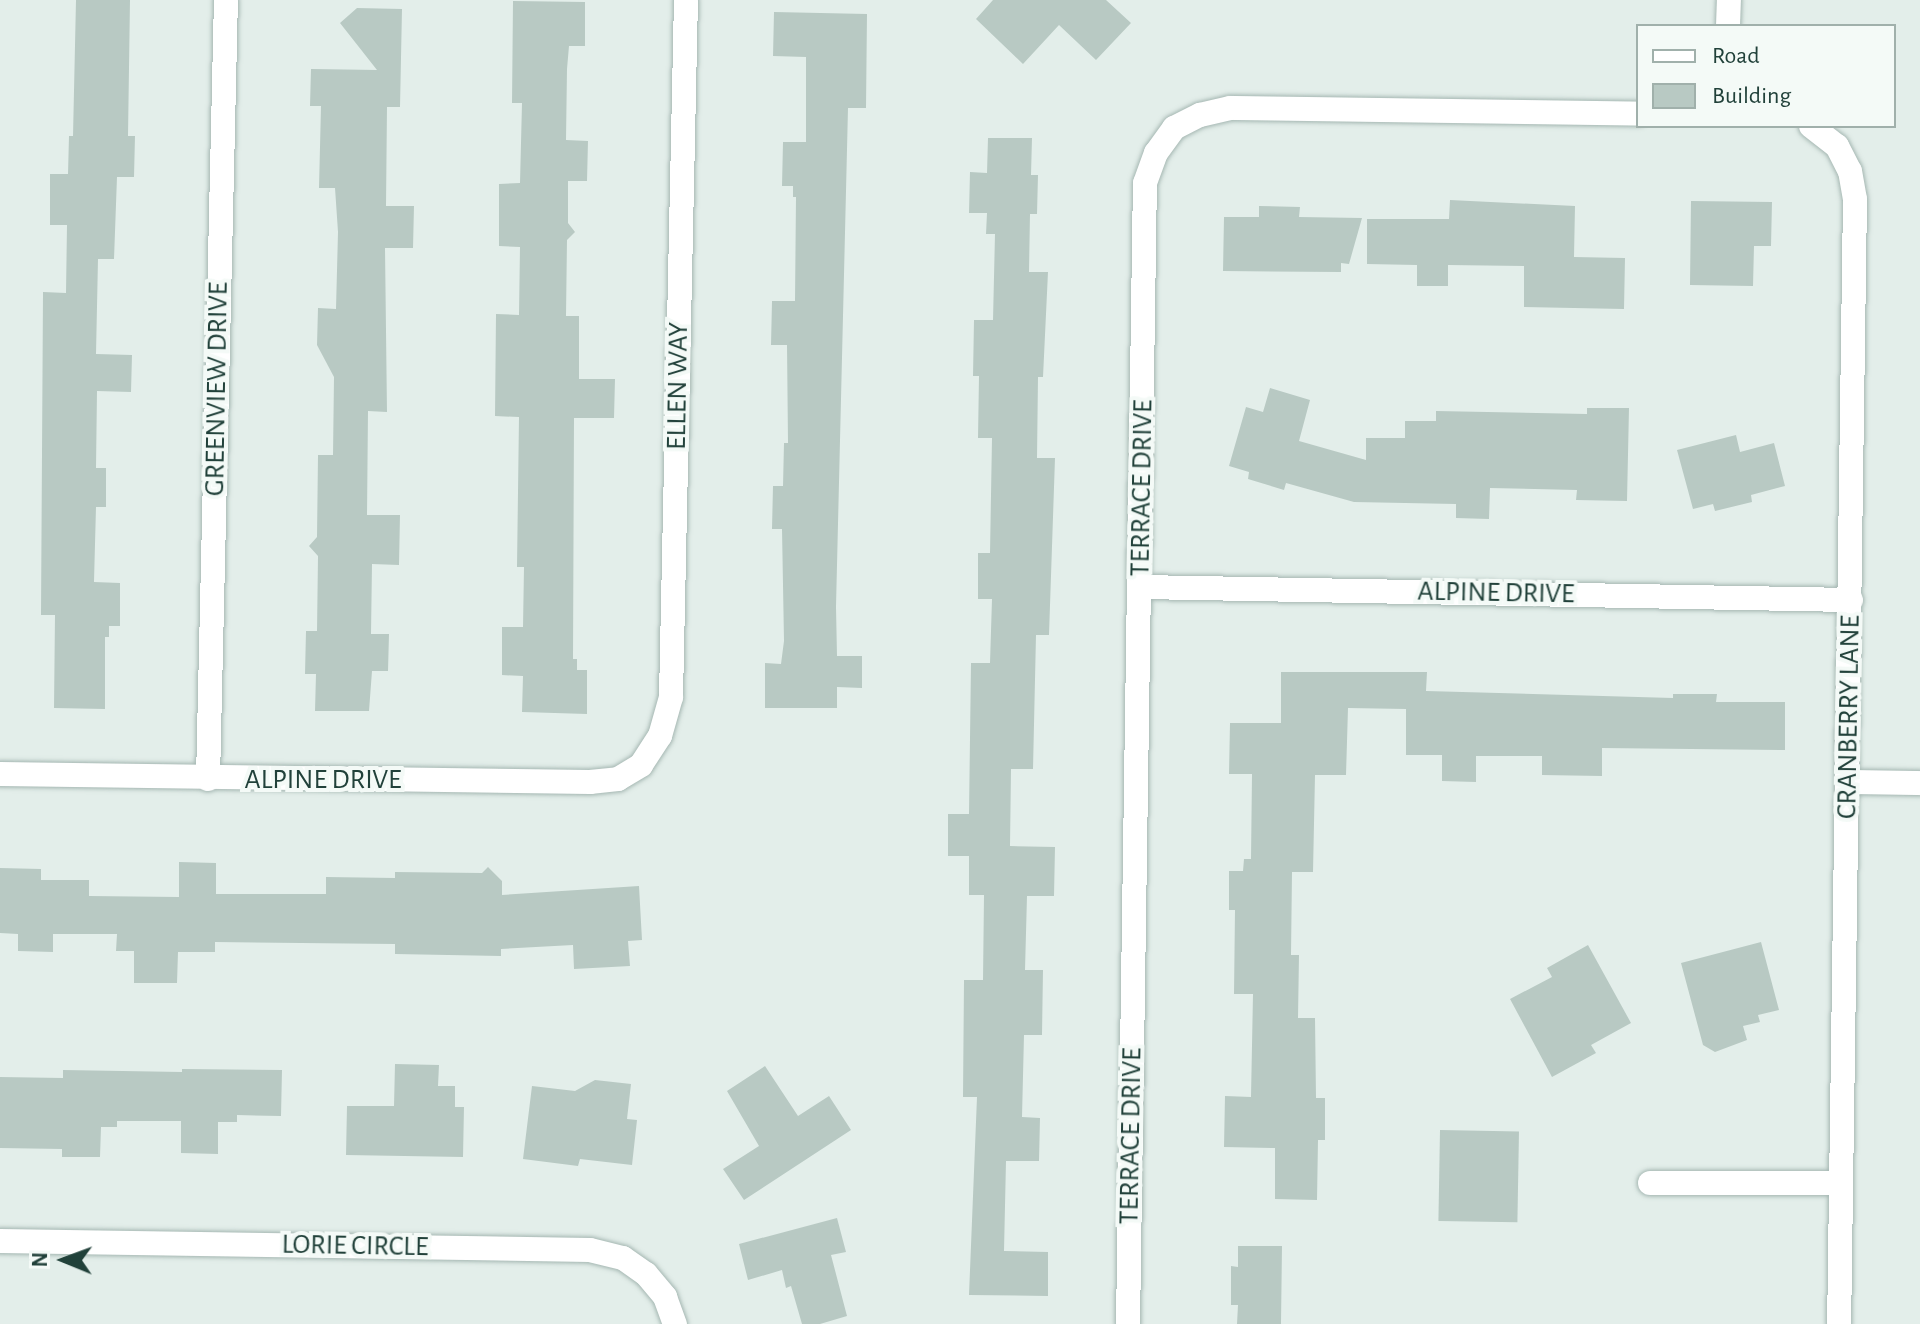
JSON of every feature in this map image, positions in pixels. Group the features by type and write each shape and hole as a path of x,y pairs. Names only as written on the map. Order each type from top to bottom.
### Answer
{"street":[{"name":"GREENVIEW DRIVE","path":"208,779 226,0"},
{"name":"ELLEN WAY","path":"641,765 660,736 671,697 686,0"},
{"path":"1728,24 1729,0"},
{"name":"TERRACE DRIVE","path":"1128,1324 1145,183 1156,153 1174,128 1200,115 1230,108 1636,114"},
{"name":"CRANBERRY LANE","path":"1814,128 1837,146 1850,171 1855,199 1839,1324"},
{"name":"ALPINE DRIVE","path":"1141,587 1851,600"},
{"name":"ALPINE DRIVE","path":"0,774 590,782 618,779 641,765"},
{"path":"1848,782 1920,783"},
{"path":"1650,1183 1841,1183"},
{"name":"LORIE CIRCLE","path":"0,1241 590,1250 623,1258 646,1274 665,1297 675,1324"}],"building":[{"path":"76,0 130,0 128,136 135,136 134,177 117,177 114,259 98,259 96,354 132,355 131,392 97,391 96,468 106,468 106,507 96,507 94,582 120,583 120,626 109,626 109,637 105,637 105,709 54,708 55,615 41,615 43,292 66,293 67,225 50,225 50,174 68,174 69,136 73,136"},
{"path":"993,0 1106,0 1131,23 1096,60 1059,25 1023,64 976,19"},
{"path":"513,1 585,2 585,46 569,46 567,69 566,140 588,141 587,181 568,181 568,223 575,232 567,240 566,316 579,316 579,379 615,379 614,418 574,418 573,659 577,659 577,670 587,670 587,714 522,712 523,676 502,675 502,627 523,627 524,567 517,567 519,417 495,416 496,314 519,315 520,247 499,246 499,184 520,183 522,103 512,103"},
{"path":"357,8 402,9 400,107 387,107 386,206 414,206 413,248 385,248 387,412 368,411 367,515 400,515 399,565 372,564 371,634 389,634 388,671 372,671 369,711 315,711 316,674 305,674 306,631 317,631 318,556 309,546 317,537 318,455 333,455 334,377 317,345 318,308 336,309 338,232 335,188 319,188 321,106 310,106 311,69 377,70 340,23"},
{"path":"774,12 867,14 866,108 848,108 836,607 837,656 862,656 862,688 837,687 837,708 765,708 765,663 781,664 784,641 782,529 772,529 773,486 783,486 784,443 788,443 787,345 771,345 772,301 795,301 796,197 793,197 793,186 782,186 783,142 806,142 806,57 773,56"},
{"path":"988,138 1032,138 1031,175 1038,175 1037,214 1030,214 1029,272 1048,272 1043,377 1038,377 1037,458 1055,458 1049,635 1036,635 1033,769 1011,769 1010,846 1055,847 1054,896 1027,896 1025,970 1043,970 1042,1035 1024,1035 1022,1117 1040,1118 1039,1161 1006,1161 1004,1251 1048,1252 1048,1296 969,1295 977,1097 963,1097 964,980 983,980 984,895 969,895 969,856 948,856 948,814 969,814 971,663 990,663 992,599 978,599 978,553 990,553 992,438 978,438 979,376 973,376 974,320 993,320 995,234 986,234 987,213 969,213 970,172 987,173"},
{"path":"1450,200 1575,206 1574,257 1625,258 1624,309 1524,307 1524,266 1448,265 1448,286 1417,286 1417,265 1367,264 1367,219 1449,219"},
{"path":"1691,201 1772,202 1771,246 1754,246 1753,286 1690,285"},
{"path":"1259,206 1300,207 1299,217 1362,218 1349,264 1341,263 1341,272 1223,271 1224,217 1259,217"},
{"path":"1270,388 1310,400 1299,441 1366,460 1366,438 1405,438 1405,421 1436,421 1436,411 1587,414 1587,408 1629,408 1627,501 1576,500 1577,490 1490,488 1489,519 1456,518 1456,504 1354,502 1286,483 1284,490 1248,479 1249,472 1229,466 1246,407 1263,412"},
{"path":"1736,435 1740,452 1774,443 1785,486 1751,495 1752,502 1715,511 1713,504 1693,509 1677,450"},
{"path":"1281,672 1427,672 1426,691 1673,698 1673,694 1717,694 1716,702 1785,702 1785,750 1602,748 1602,776 1542,775 1542,756 1476,756 1476,782 1442,781 1442,755 1406,755 1406,709 1348,708 1346,775 1315,775 1313,872 1292,872 1291,955 1299,955 1298,1018 1315,1018 1316,1098 1325,1098 1325,1140 1318,1140 1317,1200 1275,1199 1275,1148 1224,1147 1225,1096 1251,1097 1253,994 1234,994 1235,910 1229,910 1229,871 1243,871 1244,859 1251,859 1252,774 1229,774 1230,723 1281,723"},
{"path":"179,862 216,863 216,894 326,894 326,877 395,878 395,872 482,873 488,867 502,881 502,895 639,886 642,940 628,941 630,966 574,969 573,945 501,949 501,956 395,954 395,944 215,942 215,952 178,952 177,983 134,983 134,951 116,951 117,934 53,934 53,952 18,951 18,934 0,933 0,868 41,869 41,880 89,880 89,896 179,897"},
{"path":"1761,942 1779,1010 1758,1015 1760,1022 1743,1026 1747,1040 1715,1052 1703,1045 1681,963"},
{"path":"1588,945 1631,1023 1591,1045 1596,1053 1552,1077 1510,999 1552,977 1547,968"},
{"path":"395,1064 439,1065 438,1086 455,1086 455,1107 464,1107 463,1157 346,1155 347,1106 394,1106"},
{"path":"765,1066 798,1116 829,1096 851,1130 744,1200 723,1169 759,1146 727,1091"},
{"path":"182,1069 282,1070 281,1116 237,1115 237,1122 218,1122 218,1154 181,1153 181,1121 117,1121 117,1127 101,1127 100,1157 62,1157 62,1149 0,1148 0,1077 63,1078 63,1070 182,1072"},
{"path":"595,1080 631,1084 627,1119 637,1120 632,1165 580,1159 578,1166 523,1159 532,1086 575,1091"},
{"path":"1440,1130 1519,1131 1517,1222 1438,1221"},
{"path":"837,1218 846,1252 831,1255 847,1316 820,1324 802,1324 791,1286 786,1288 782,1270 748,1280 739,1244"},
{"path":"1238,1246 1282,1246 1281,1324 1237,1324 1238,1305 1231,1305 1231,1266 1238,1267"}]}
